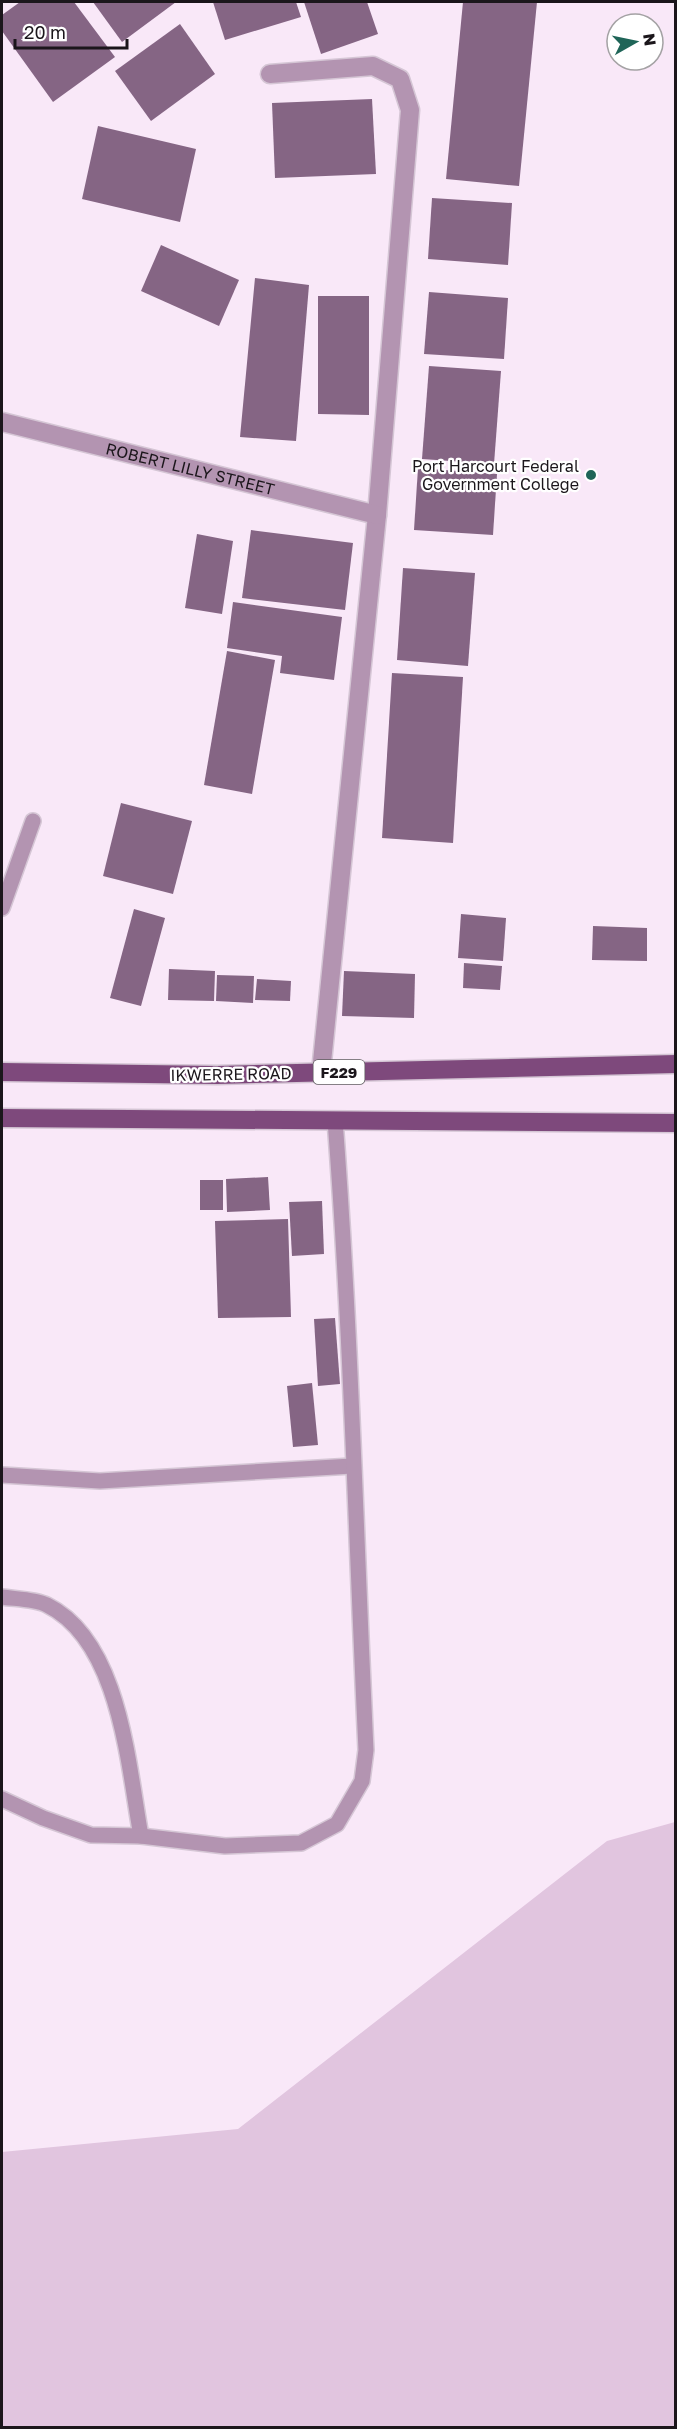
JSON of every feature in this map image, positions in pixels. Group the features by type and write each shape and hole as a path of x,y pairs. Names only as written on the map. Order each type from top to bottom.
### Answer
{"main road":[{"name":"IKWERRE ROAD","path":"2,1072 217,1075 675,1064"},
{"path":"2,1118 675,1123"}],"street":[{"path":"270,74 373,66 400,79 410,110 377,515 321,1072"},
{"name":"ROBERT LILLY STREET","path":"2,422 377,515"}],"lane":[{"path":"2,908 33,821"},
{"path":"2,1799 44,1818 91,1835 141,1836 225,1846 301,1843 337,1824 362,1781 366,1750 352,1466 346,1269 335,1120"},
{"path":"2,1475 100,1481 352,1466"},
{"path":"2,1597 46,1604 76,1626 99,1658 117,1703 141,1836"}],"shaded area":[{"path":"675,1822 675,2427 2,2427 2,2152 238,2129 607,1841"}],"building":[{"path":"20,2 74,2 115,57 53,102 2,31 2,15"},
{"path":"93,2 176,2 122,42"},
{"path":"213,2 296,2 301,17 225,40"},
{"path":"304,2 367,2 378,34 321,54"},
{"path":"463,2 537,2 519,186 446,179"},
{"path":"180,24 215,74 151,121 115,71"},
{"path":"372,99 376,174 275,178 272,103"},
{"path":"98,126 196,149 180,222 82,199"},
{"path":"432,198 512,203 508,265 428,259"},
{"path":"161,245 239,280 219,326 141,291"},
{"path":"255,278 309,285 296,441 240,437"},
{"path":"429,292 508,298 504,359 424,354"},
{"path":"318,296 369,296 369,415 318,414"},
{"path":"429,366 501,371 494,464 422,459"},
{"path":"418,468 497,474 493,535 414,530"},
{"path":"251,530 353,543 345,610 242,598"},
{"path":"197,534 233,541 222,614 185,608"},
{"path":"403,568 475,573 468,666 397,660"},
{"path":"233,602 342,617 334,680 280,673 282,656 227,648"},
{"path":"227,651 275,660 252,794 204,785"},
{"path":"392,673 463,677 453,843 382,838"},
{"path":"121,803 192,821 173,894 103,876"},
{"path":"134,909 165,918 141,1006 110,998"},
{"path":"461,914 506,918 503,961 458,958"},
{"path":"593,926 647,928 647,961 592,960"},
{"path":"464,963 502,966 500,990 463,988"},
{"path":"169,969 215,971 214,1001 168,1000"},
{"path":"344,971 415,974 414,1018 342,1016"},
{"path":"217,975 254,976 253,1003 216,1001"},
{"path":"257,979 291,981 290,1001 255,1000"},
{"path":"268,1177 270,1210 227,1212 226,1179"},
{"path":"200,1180 223,1180 223,1210 200,1210"},
{"path":"322,1201 324,1254 292,1256 289,1202"},
{"path":"288,1219 291,1317 218,1318 215,1221"},
{"path":"335,1318 340,1384 318,1386 314,1319"},
{"path":"312,1383 318,1445 293,1447 287,1386"}],"place":[{"name":"Port Harcourt Federal Government College","path":"591,475"}]}
